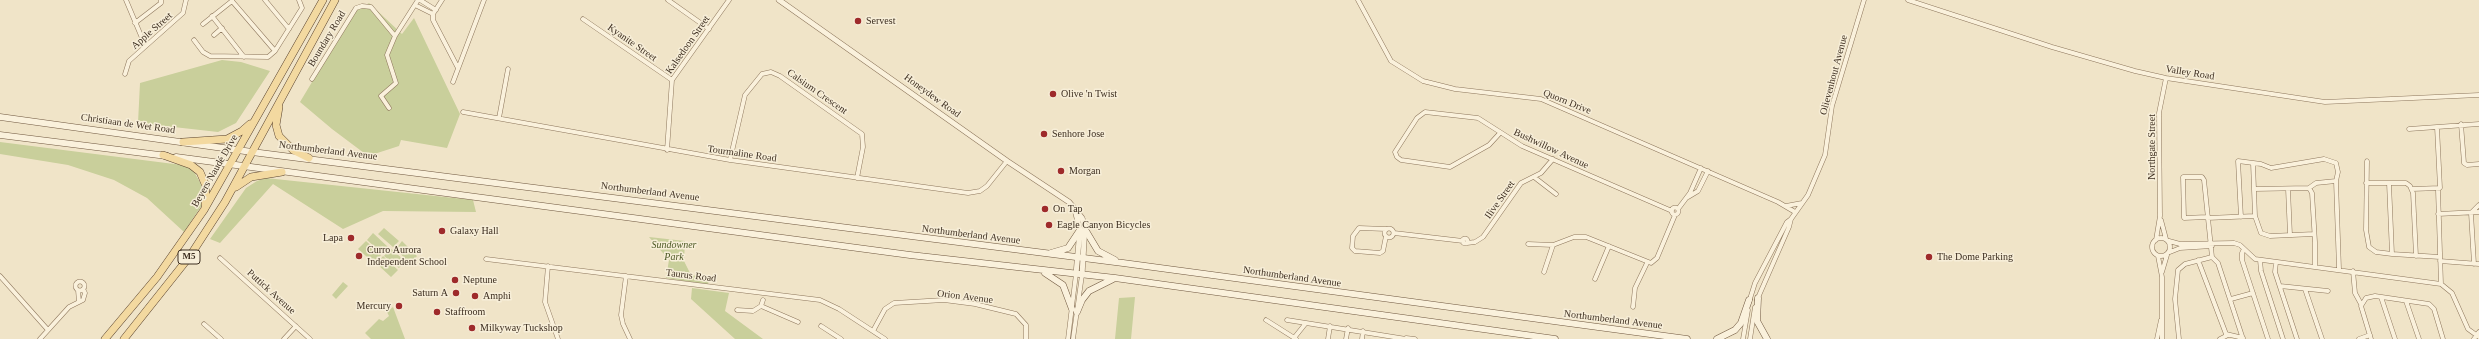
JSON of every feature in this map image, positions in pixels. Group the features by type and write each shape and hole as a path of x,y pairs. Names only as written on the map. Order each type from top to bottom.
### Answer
{"main road":[{"name":"Beyers Naudé Drive","path":"105,339 157,277 204,210 323,0"},
{"name":"M5","path":"124,339 190,256 245,168 252,152 335,0"},
{"path":"282,98 276,125 279,136 293,150 309,158"},
{"path":"183,142 216,141 230,138 242,131 260,112"},
{"name":"Christiaan de Wet Road","path":"0,116 252,152"},
{"path":"0,135 163,155 245,168 1042,272 1115,278 1555,339"},
{"name":"Northumberland Avenue","path":"252,152 309,158 1123,263 1687,339"},
{"path":"163,155 191,165 200,172 206,186 204,210"},
{"path":"230,192 251,177 282,172"},
{"path":"1044,254 1068,248 1083,230 1098,251 1123,263"},
{"path":"1042,272 1063,285 1075,311"},
{"path":"1075,311 1089,291 1115,278"},
{"path":"1758,298 1757,321 1767,339"},
{"path":"1716,339 1735,330 1741,323 1749,300"}],"street":[{"path":"126,0 142,38"},
{"path":"135,23 161,3 162,0"},
{"name":"Apple Street","path":"125,74 130,61 184,14 186,0"},
{"path":"265,0 289,28"},
{"path":"194,40 203,52 210,56 265,58 275,51 302,8 299,0"},
{"path":"389,108 380,96 396,83 387,55 395,36 419,0 436,10"},
{"path":"433,14 442,0"},
{"path":"453,82 484,0"},
{"path":"668,0 709,29"},
{"name":"Kalsedoon Street","path":"667,150 672,80 729,0"},
{"name":"Honeydew Road","path":"779,0 1007,161 1052,189 1074,207 1082,218 1083,230 1079,275"},
{"name":"Quorn Drive","path":"1358,0 1391,61 1423,80 1455,89 1541,99 1708,171 1786,206 1794,212"},
{"name":"Olievenhout Avenue","path":"1750,339 1758,298 1790,227 1794,212 1802,203 1825,155 1832,106 1864,0"},
{"name":"Valley Road","path":"1908,0 2052,47 2135,72 2166,78 2325,102 2479,95"},
{"path":"203,24 232,1 275,51"},
{"path":"415,5 433,14"},
{"name":"Boundary Road","path":"312,79 351,15 359,7 371,7 395,36"},
{"path":"433,14 437,31 458,68"},
{"path":"212,16 244,57"},
{"name":"Kyanite Street","path":"583,19 672,80"},
{"path":"214,34 222,28"},
{"path":"499,118 508,69"},
{"name":"Calsium Crescent","path":"730,160 745,95 762,74 770,72 786,80 862,134 863,147 857,178"},
{"name":"Northgate Street","path":"2156,240 2160,216 2159,113 2166,78"},
{"name":"Tourmaline Road","path":"463,112 667,150 857,178 973,193 987,186 1007,161"},
{"name":"Bushwillow Avenue","path":"1500,133 1489,145 1450,167 1401,160 1397,158 1395,152 1417,118 1425,112 1478,118 1500,133 1553,159 1672,211"},
{"path":"2409,129 2461,124 2479,124"},
{"path":"2461,124 2464,163 2467,165 2479,164"},
{"path":"2437,127 2440,188 2438,190 2438,214 2441,284"},
{"name":"Ilive Street","path":"1394,233 1463,241 1464,244 1481,239 1521,183 1541,173 1553,159"},
{"path":"2241,217 2238,162 2253,163 2274,168 2328,160 2336,163 2338,168 2336,181 2339,269"},
{"path":"2367,161 2367,243 2372,250 2392,254 2479,264"},
{"path":"2253,163 2256,216 2261,233 2270,236 2314,234"},
{"path":"1528,244 1553,245 1581,236 1591,238 1647,263 1654,263 1675,215 1679,213 1678,209 1687,198 1701,168"},
{"path":"1687,198 1698,191 1708,171"},
{"path":"1534,177 1556,194"},
{"path":"2220,339 2228,335 2243,338 2218,263 2212,257 2207,218 2203,178 2183,178 2184,218 2207,218 2256,216"},
{"path":"2254,189 2309,188 2316,183 2336,181"},
{"path":"2366,183 2406,183 2412,189 2416,256"},
{"path":"2389,183 2392,254"},
{"path":"2309,188 2312,193 2315,267"},
{"path":"2288,189 2290,235"},
{"path":"2412,189 2438,190"},
{"path":"1786,206 1802,203"},
{"path":"2474,264 2471,213 2479,205"},
{"path":"1675,215 1672,211 1674,208 1678,209"},
{"path":"2438,214 2479,212"},
{"name":"Northgate Street","path":"2160,216 2167,240"},
{"name":"Olievenhout Avenue","path":"1743,339 1749,300 1755,283 1787,222 1791,219"},
{"path":"1386,229 1384,248 1380,253 1355,251 1352,248 1352,236 1359,228 1391,228 1394,233 1391,237 1386,236"},
{"path":"2162,339 2162,272 2158,256 2152,249 2156,240 2160,238 2184,246"},
{"path":"2162,272 2171,247 2167,240"},
{"path":"2158,256 2184,246 2234,243 2244,249 2252,257 2260,260 2339,269 2441,284 2452,293 2464,322 2476,338 2479,332"},
{"path":"1544,272 1553,245"},
{"path":"1596,279 1609,246"},
{"path":"2244,249 2242,260 2268,339"},
{"path":"2179,339 2175,298 2177,276 2181,266 2212,257"},
{"name":"Puttick Avenue","path":"220,258 310,339"},
{"name":"Taurus Road","path":"486,259 820,300 839,309 885,339"},
{"path":"2198,260 2228,335"},
{"path":"2260,260 2261,271 2283,339"},
{"path":"2276,262 2274,269 2297,339"},
{"path":"1633,307 1638,280 1647,263"},
{"path":"548,266 545,302 558,339"},
{"path":"2353,271 2355,293 2361,304 2370,337 2359,339"},
{"path":"1073,339 1079,275"},
{"path":"0,276 48,330"},
{"path":"626,276 621,315 623,324 630,339"},
{"path":"40,339 69,307 79,302 85,296 84,284 80,282 76,284 79,302"},
{"path":"2280,286 2328,291"},
{"path":"78,290 84,289"},
{"path":"2305,289 2322,339"},
{"path":"2231,299 2253,293"},
{"path":"2361,304 2366,298 2381,297 2425,303 2432,306 2443,339"},
{"path":"2381,297 2395,339"},
{"path":"737,310 750,312 761,306 763,300"},
{"name":"Orion Avenue","path":"873,331 886,309 894,303 944,300 975,304 1016,314 1026,325 1026,339"},
{"path":"2406,301 2418,339"},
{"path":"761,306 798,322"},
{"path":"1068,339 1075,311"},
{"path":"2157,339 2162,315"},
{"path":"1266,320 1295,338 1306,323"},
{"path":"1287,320 1415,339"},
{"path":"204,324 221,339"},
{"path":"284,339 296,326"},
{"path":"821,326 841,339"},
{"path":"1328,339 1330,326"},
{"path":"1346,339 1348,328"},
{"path":"1362,339 1363,331"}],"green space":[{"path":"369,3 402,34 414,18 460,114 447,148 401,140 399,146 368,156 332,129 300,102 354,12"},
{"path":"222,60 241,62 270,71 236,123 218,132 138,123 140,83"},
{"path":"0,142 182,165 193,170 201,184 202,205 184,232 147,198 114,180 68,165 0,154"},
{"path":"266,178 473,200 476,212 383,211 343,229 273,184 220,243 210,239 246,188 257,181"},
{"path":"384,228 399,241 393,247 378,234"},
{"path":"373,233 388,247 382,253 367,240"},
{"name":"Sundowner Park","path":"649,237 685,241 684,261 691,275 709,278 708,285 666,278 669,260"},
{"path":"366,241 381,255 374,263 358,249"},
{"path":"402,241 417,256 410,264 396,249"},
{"path":"390,248 405,261 399,268 384,256"},
{"path":"383,256 398,270 391,277 377,264"},
{"path":"343,282 348,286 336,299 332,295"},
{"path":"692,288 729,293 725,311 763,339 735,339 691,299"},
{"path":"1135,297 1131,339 1115,339 1119,298"},
{"path":"393,307 405,339 371,339 365,333 379,319 383,321 389,316 387,312"}],"place":[{"name":"Servest","path":"858,21"},
{"name":"Olive 'n Twist","path":"1053,94"},
{"name":"Senhore Jose","path":"1044,134"},
{"name":"Morgan","path":"1061,171"},
{"name":"On Tap","path":"1045,209"},
{"name":"Eagle Canyon Bicycles","path":"1049,225"},
{"name":"Galaxy Hall","path":"442,231"},
{"name":"Lapa","path":"351,238"},
{"name":"Curro Aurora Independent School","path":"359,256"},
{"name":"The Dome Parking","path":"1929,257"},
{"name":"Neptune","path":"455,280"},
{"name":"Saturn A","path":"456,293"},
{"name":"Amphi","path":"475,296"},
{"name":"Mercury","path":"399,306"},
{"name":"Staffroom","path":"437,312"},
{"name":"Milkyway Tuckshop","path":"472,328"}]}
